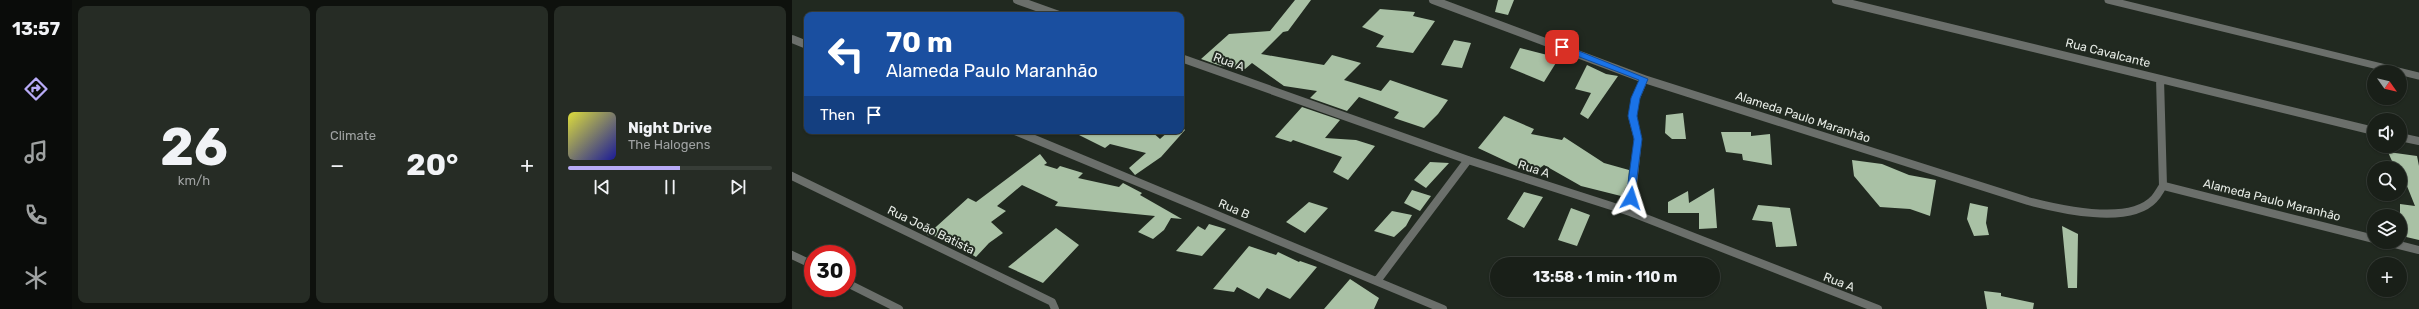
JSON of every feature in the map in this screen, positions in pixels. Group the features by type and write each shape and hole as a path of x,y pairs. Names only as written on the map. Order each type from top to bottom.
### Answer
{"street":[{"path":"1016,0 1050,12"},
{"name":"Alameda Paulo Maranhão","path":"1433,0 1644,79 2057,209 2090,213 2121,213 2144,207 2153,201 2164,186 2367,237"},
{"name":"Rua Cavalcante","path":"1836,0 1977,33 2367,129"},
{"path":"792,39 804,44"},
{"name":"Rua A","path":"1184,59 1468,160 1630,212 1878,309"},
{"path":"1630,212 1638,139 1632,116 1636,98 1644,79"},
{"path":"2160,79 2164,186"},
{"name":"Rua B","path":"1022,134 1444,309"},
{"path":"2407,138 2419,141"},
{"path":"1377,281 1468,160"},
{"name":"Rua João Batista","path":"792,176 1052,302 1055,309"},
{"path":"2407,247 2419,250"},
{"path":"792,255 804,261"},
{"path":"856,288 899,309"}],"lane":[{"path":"2108,0 2419,76"}],"building":[{"path":"1295,0 1311,0 1288,31 1283,32 1261,54 1324,65 1332,55 1361,63 1344,80 1381,91 1390,80 1448,100 1438,114 1424,128 1394,118 1399,112 1359,97 1347,111 1310,98 1317,91 1284,86 1252,63 1245,69 1221,66 1201,59 1229,34 1270,31"},
{"path":"1498,0 1514,0 1508,15 1495,12"},
{"path":"1380,9 1415,12 1413,16 1435,21 1413,53 1376,47 1384,36 1362,27"},
{"path":"1454,40 1471,43 1462,68 1441,65"},
{"path":"1520,48 1559,58 1544,82 1510,68"},
{"path":"1587,65 1606,74 1618,76 1588,119 1580,114 1591,93 1575,89"},
{"path":"1302,107 1340,120 1325,138 1356,140 1375,146 1348,180 1333,172 1342,157 1293,140 1291,142 1275,137"},
{"path":"1683,113 1686,139 1672,139 1665,133 1666,115"},
{"path":"1504,116 1534,129 1531,134 1562,140 1564,137 1604,163 1629,170 1628,183 1621,196 1581,186 1544,165 1536,171 1525,170 1478,148"},
{"path":"1721,132 1751,132 1751,136 1770,134 1772,165 1743,160 1742,154 1726,152"},
{"path":"1077,134 1154,134 1160,139 1166,134 1181,134 1161,157 1135,175 1129,168 1146,153 1110,144 1105,148"},
{"path":"2388,153 2417,156 2419,166 2419,240 2407,237 2407,209 2400,209 2400,204 2415,206 2407,186 2407,161 2392,161"},
{"path":"1040,154 1047,163 1044,165 1057,169 1060,166 1083,173 1078,178 1119,187 1123,183 1142,193 1140,195 1182,219 1171,218 1164,230 1153,239 1138,232 1155,216 1055,206 1058,202 1022,185 997,206 1006,211 991,222 1003,233 989,243 976,257 954,244 957,240 927,235 968,198 976,202"},
{"path":"1852,160 1882,164 1909,175 1936,180 1930,216 1910,209 1880,207 1854,176"},
{"path":"1430,162 1449,163 1426,188 1414,180"},
{"path":"1714,188 1717,228 1699,229 1699,213 1668,213 1668,202 1688,191 1689,203"},
{"path":"1412,190 1431,196 1420,211 1404,203"},
{"path":"1524,192 1543,197 1524,228 1507,219"},
{"path":"1309,202 1328,208 1305,233 1286,222"},
{"path":"1970,203 1988,207 1986,223 1989,235 1974,236 1967,219"},
{"path":"1758,205 1790,208 1797,246 1776,247 1772,222 1752,220"},
{"path":"1571,208 1590,215 1577,246 1558,240"},
{"path":"1392,211 1412,215 1406,226 1394,237 1374,231"},
{"path":"1209,224 1226,229 1202,256 1176,251 1198,226 1205,230"},
{"path":"2062,226 2078,234 2077,288 2068,288"},
{"path":"1056,228 1079,245 1043,283 1008,267"},
{"path":"1249,246 1276,255 1278,252 1299,262 1300,261 1317,267 1290,299 1267,288 1259,299 1237,287 1234,292 1213,289"},
{"path":"1350,279 1379,298 1374,309 1324,309"},
{"path":"1984,291 2001,293 2001,296 2034,303 2033,309 1987,309"}],"route":[{"path":"1562,47 1644,79 1636,98 1632,116 1638,139 1631,198"}]}
